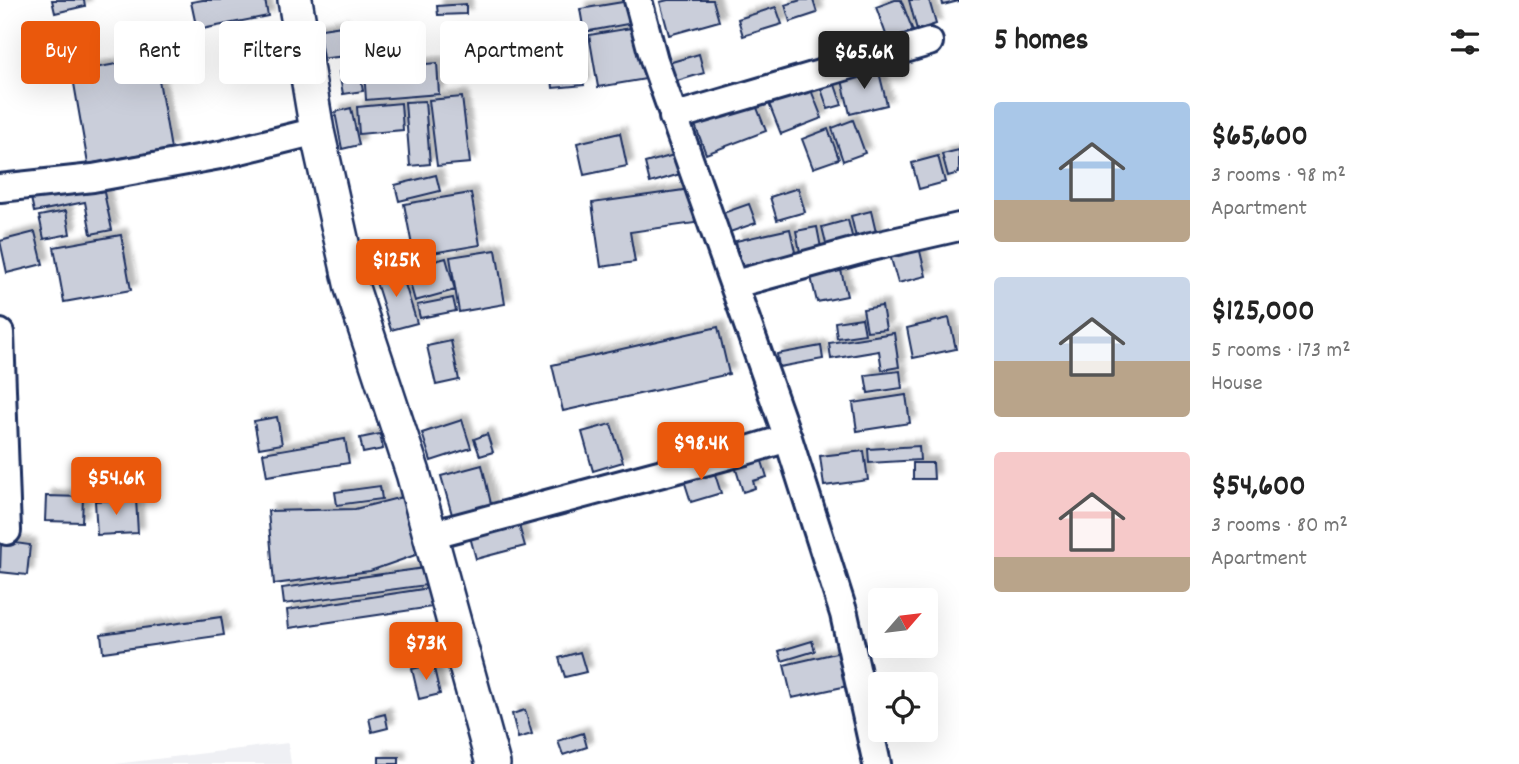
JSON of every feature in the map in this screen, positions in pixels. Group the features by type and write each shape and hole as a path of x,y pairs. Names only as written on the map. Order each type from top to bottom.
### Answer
{"street":[{"path":"295,0 317,131 352,288 413,473 493,764"},
{"path":"638,0 673,117 788,438 844,614 877,764"},
{"path":"673,117 929,42"},
{"path":"0,188 93,178 220,155 317,131"},
{"path":"735,284 871,247 959,228"},
{"path":"0,333 7,531"},
{"path":"430,535 788,438"}],"shaded area":[{"path":"288,743 291,764 115,764"}],"building":[{"path":"52,0 84,0 85,6 55,13"},
{"path":"265,0 268,16 243,21 219,21 219,26 205,28 205,21 195,21 191,2"},
{"path":"713,0 719,21 669,35 660,2"},
{"path":"801,0 813,0 817,13 790,22 785,5"},
{"path":"901,0 913,31 888,40 876,7"},
{"path":"909,0 929,0 936,24 917,30"},
{"path":"942,0 959,0 959,1 943,5"},
{"path":"629,1 633,23 588,31 588,21 582,21 580,9"},
{"path":"466,4 466,14 438,15 437,6"},
{"path":"776,7 782,24 743,36 738,19"},
{"path":"340,26 340,57 326,58 326,28"},
{"path":"637,27 646,79 598,87 589,35"},
{"path":"699,54 704,73 670,83 665,64"},
{"path":"437,63 439,94 366,100 365,84 426,84 426,64"},
{"path":"114,64 114,84 160,84 171,149 88,164 74,84 100,84 100,67"},
{"path":"878,68 887,105 850,114 841,76"},
{"path":"834,82 842,105 828,109 820,86"},
{"path":"341,84 362,84 363,91 343,94"},
{"path":"553,84 584,84 584,85 553,88"},
{"path":"809,85 822,118 781,134 768,101"},
{"path":"462,97 470,163 437,166 429,100"},
{"path":"754,100 766,131 706,154 694,122"},
{"path":"425,101 430,164 410,166 405,102"},
{"path":"401,103 403,130 359,134 357,107"},
{"path":"351,108 359,145 342,149 335,112"},
{"path":"853,120 865,153 843,161 832,128"},
{"path":"828,129 839,159 813,168 802,139"},
{"path":"620,133 627,166 584,175 577,143"},
{"path":"959,150 959,173 948,176 942,154"},
{"path":"674,155 680,174 650,183 645,163"},
{"path":"938,156 945,182 919,189 912,163"},
{"path":"436,175 440,191 399,201 395,185"},
{"path":"102,183 112,230 91,234 85,202 34,212 31,198"},
{"path":"798,188 805,212 777,220 770,197"},
{"path":"691,189 695,223 630,232 635,262 601,267 592,203"},
{"path":"471,193 480,245 414,256 404,204"},
{"path":"749,204 756,223 730,232 723,213"},
{"path":"66,211 70,234 44,239 39,216"},
{"path":"871,211 878,241 858,246 851,216"},
{"path":"848,220 853,240 827,247 822,227"},
{"path":"817,227 822,253 801,257 796,231"},
{"path":"790,229 797,261 743,273 736,241"},
{"path":"35,232 43,264 7,273 0,241"},
{"path":"121,235 131,290 64,302 54,247"},
{"path":"919,247 926,276 898,283 890,255"},
{"path":"496,250 505,304 459,312 450,257"},
{"path":"446,258 455,290 415,301 406,269"},
{"path":"840,266 847,296 817,302 810,273"},
{"path":"400,268 417,323 391,330 374,276"},
{"path":"453,298 456,311 420,318 417,305"},
{"path":"882,306 886,329 867,331 863,309"},
{"path":"862,318 865,334 837,338 835,322"},
{"path":"949,318 956,349 913,358 907,328"},
{"path":"718,327 729,374 563,411 552,365"},
{"path":"894,333 899,367 882,370 879,351 831,359 829,343"},
{"path":"451,341 459,380 436,385 427,346"},
{"path":"821,346 823,359 779,367 777,354"},
{"path":"900,371 902,388 868,393 865,375"},
{"path":"906,395 910,423 857,431 853,403"},
{"path":"277,417 282,444 259,448 254,421"},
{"path":"462,420 471,448 431,461 422,433"},
{"path":"611,424 623,462 593,471 582,432"},
{"path":"380,434 383,449 363,453 360,438"},
{"path":"487,434 493,452 480,456 474,439"},
{"path":"345,439 349,463 267,476 263,453"},
{"path":"919,446 920,460 869,463 868,449"},
{"path":"864,451 868,480 824,486 820,456"},
{"path":"760,455 767,477 753,481 755,488 743,492 734,463"},
{"path":"711,462 721,493 691,502 681,471"},
{"path":"913,463 933,463 934,479 913,479"},
{"path":"482,465 492,508 453,518 441,476"},
{"path":"380,486 382,499 337,505 335,492"},
{"path":"410,495 421,553 370,571 274,584 268,511 355,509"},
{"path":"46,496 83,497 82,522 45,521"},
{"path":"136,499 138,533 97,535 95,501"},
{"path":"517,519 525,546 476,559 469,533"},
{"path":"1,541 30,545 27,575 0,572"},
{"path":"432,567 434,584 284,604 282,588"},
{"path":"436,587 439,606 289,628 287,610"},
{"path":"221,617 224,635 103,652 101,634"},
{"path":"812,641 815,651 782,661 779,651"},
{"path":"845,651 852,685 792,698 784,665"},
{"path":"580,652 586,672 565,677 559,658"},
{"path":"433,664 440,694 419,699 412,669"},
{"path":"525,710 532,734 518,738 512,714"},
{"path":"385,714 388,728 372,732 369,718"},
{"path":"583,733 587,747 563,755 558,741"},
{"path":"379,757 399,757 399,764 379,764"}]}
